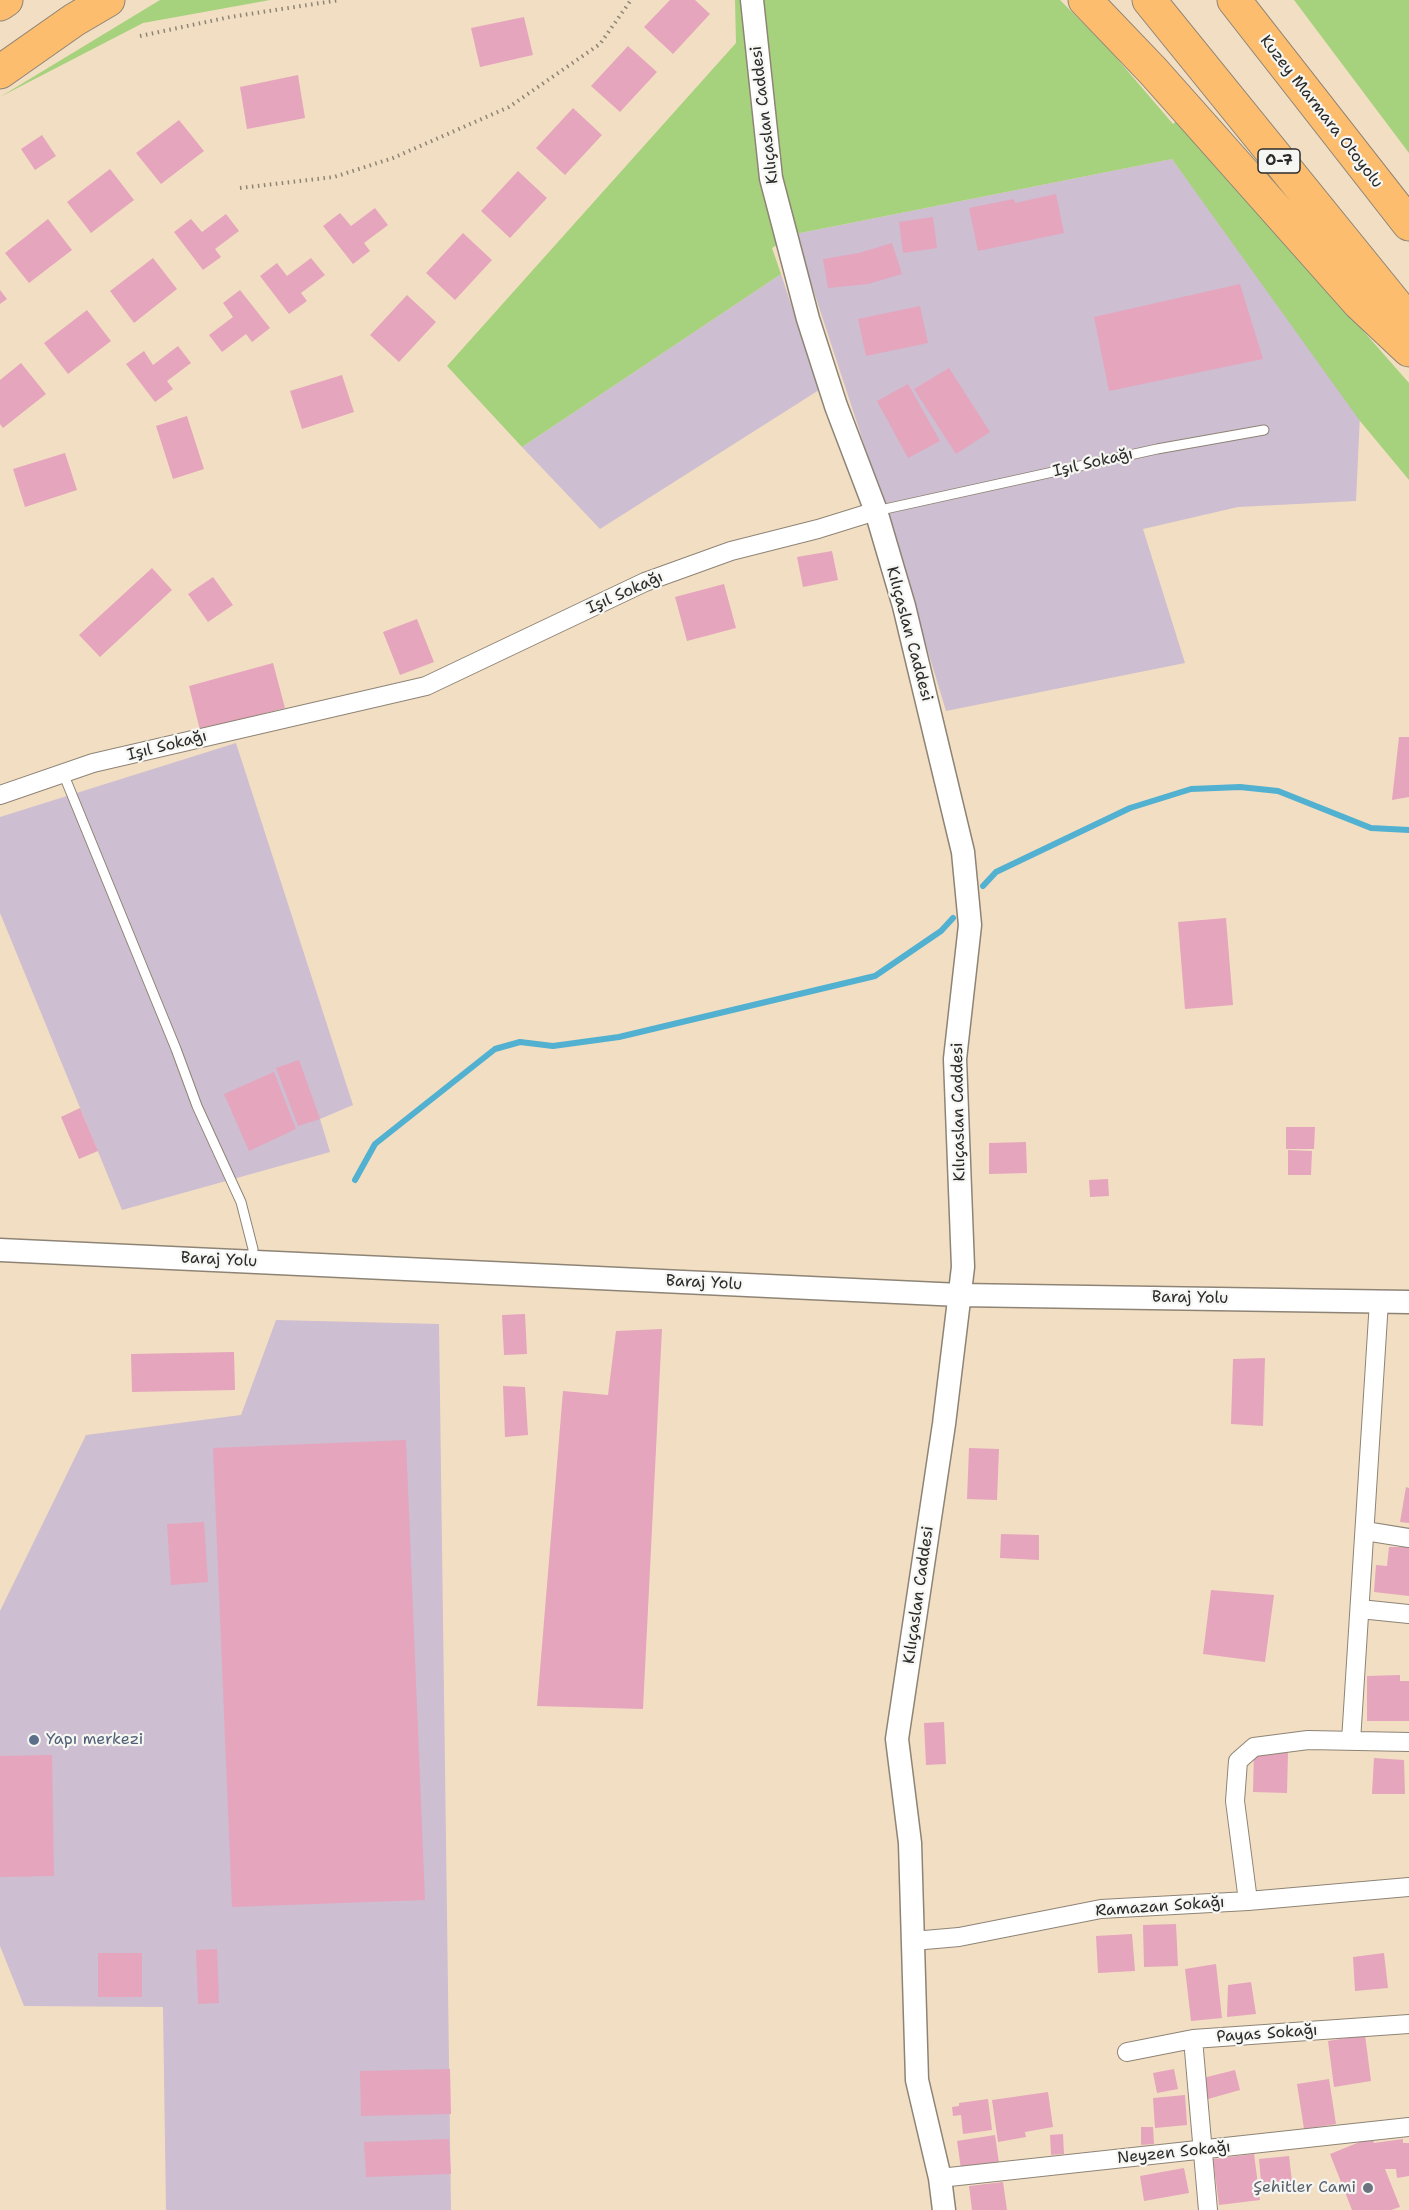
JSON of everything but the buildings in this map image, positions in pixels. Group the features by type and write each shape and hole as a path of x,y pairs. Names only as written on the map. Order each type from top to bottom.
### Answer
{"highway":[{"path":"0,4 6,0"},
{"path":"0,55 70,0"},
{"path":"0,72 74,20 108,0"},
{"path":"1085,0 1153,71 1359,303 1409,350"},
{"name":"O-7","path":"1149,0 1409,321"},
{"name":"Kuzey Marmara Otoyolu","path":"1234,0 1409,224"}],"street":[{"name":"Kılıçaslan Caddesi","path":"752,0 771,178 807,319 836,406 876,511 904,606 963,852 970,925 955,1059 963,1267 943,1436 897,1739 910,1843 917,2080 940,2178 944,2210"},
{"name":"Işıl Sokağı","path":"0,795 93,763 426,686 645,582 731,551 818,529 876,511"},
{"name":"Baraj Yolu","path":"0,1250 960,1295 1409,1302"},
{"path":"1351,1741 1378,1301"},
{"path":"1365,1531 1409,1538"},
{"path":"1360,1609 1409,1614"},
{"path":"1248,1901 1235,1801 1238,1761 1254,1747 1308,1740 1409,1742"},
{"name":"Ramazan Sokağı","path":"913,1941 959,1937 1101,1909 1248,1901 1409,1887"},
{"name":"Payas Sokağı","path":"1127,2052 1193,2039 1409,2024"},
{"path":"1193,2039 1208,2210"},
{"name":"Neyzen Sokağı","path":"940,2178 1409,2127"}],"lane":[{"name":"Işıl Sokağı","path":"876,511 1157,449 1264,430"},
{"path":"63,773 168,1028 197,1106 240,1202 253,1249 252,1262"}],"path":[{"path":"140,36 230,17 340,0"},
{"path":"240,188 333,177 393,158 509,107 600,44 631,0"}],"shaded area":[{"path":"1172,159 1360,415 1356,501 1238,507 1143,529 1185,663 946,711 881,496 795,234"},
{"path":"781,274 819,390 600,529 522,447"},
{"path":"236,743 353,1105 320,1119 330,1152 122,1210 0,913 0,817"},
{"name":"Yapı merkezi","path":"276,1320 439,1324 451,2210 166,2210 163,2007 24,2006 0,1946 0,1611 86,1435 241,1415"}],"green space":[{"path":"160,0 270,0 143,23 0,97"},
{"path":"735,0 1060,0 1108,48 1173,124 1178,120 1409,383 1409,480 1360,421 1172,159 795,234 772,248 781,274 522,447 447,366 736,43"},
{"path":"1294,0 1409,0 1409,153"}],"waterway":[{"path":"983,886 996,872 1130,808 1191,789 1240,787 1278,791 1371,828 1409,830"},
{"path":"355,1180 375,1144 495,1049 520,1042 553,1046 619,1037 875,976 941,931 953,918"}],"place":[{"name":"Yapı merkezi","path":"34,1740"},
{"name":"Şehitler Cami","path":"1368,2188"}]}
